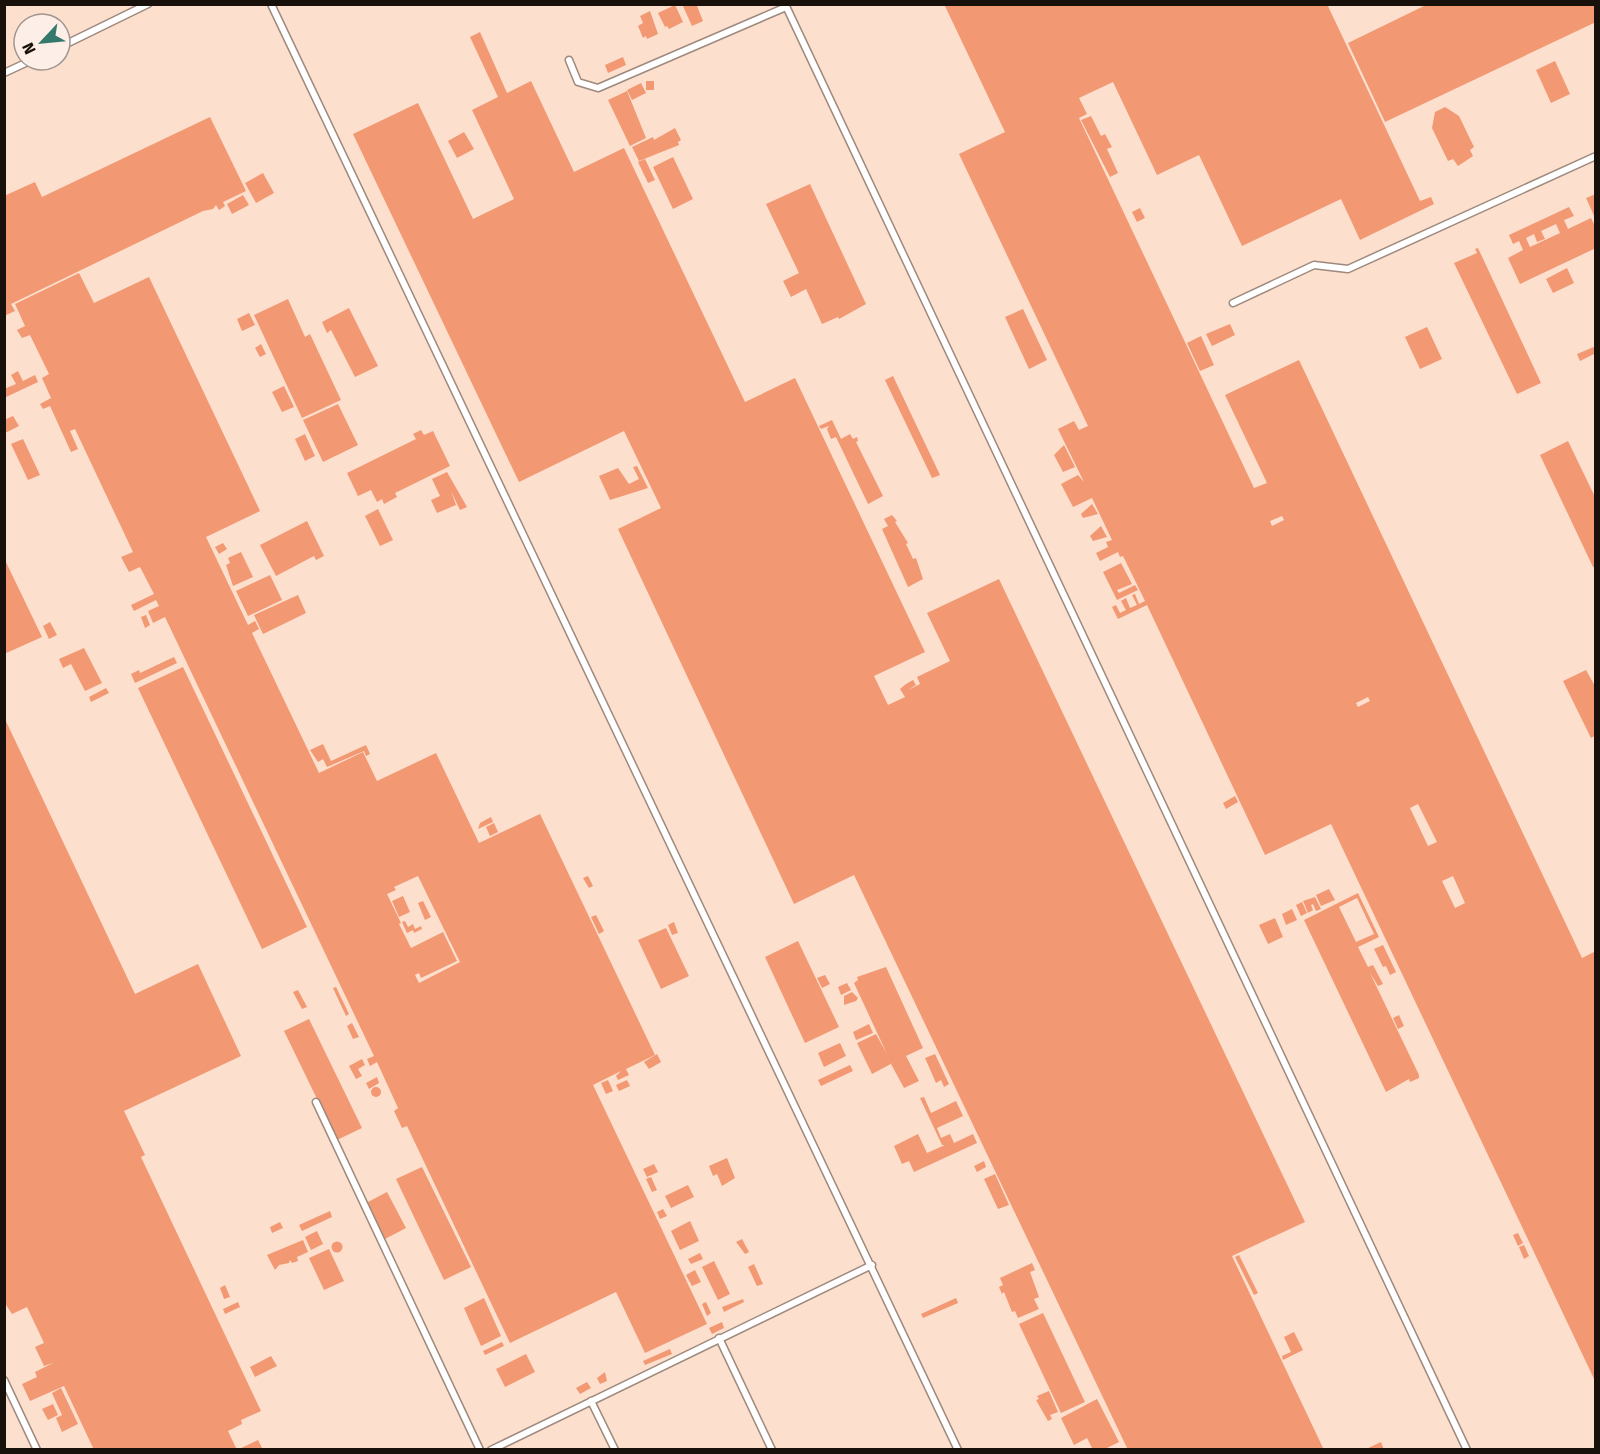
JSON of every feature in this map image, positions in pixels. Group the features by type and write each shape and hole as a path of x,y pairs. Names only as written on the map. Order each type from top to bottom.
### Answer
{"lane":[{"path":"72,41 148,4"},
{"path":"271,4 958,1449"},
{"path":"569,60 578,82 598,88 786,6 1467,1449"},
{"path":"1233,303 1314,265 1348,269 1596,156"},
{"path":"316,1102 480,1449"},
{"path":"491,1449 872,1265"},
{"path":"719,1338 772,1449"},
{"path":"4,1380 37,1449"},
{"path":"591,1401 615,1449"}],"shaded area":[{"path":"5,5 1595,5 1595,1449 5,1449"}],"building":[{"path":"682,4 701,4 697,6 703,21 692,26"},
{"path":"944,4 1327,4 1420,201 1431,197 1434,204 1360,240 1341,199 1242,246 1199,155 1157,175 1113,82 1079,98 1087,114 1079,118 1254,488 1267,483 1225,395 1299,360 1582,958 1596,951 1596,1383 1331,824 1265,855 1147,605 1118,619 1112,607 1116,605 1120,613 1126,610 1121,601 1126,598 1130,608 1137,605 1132,595 1135,594 1139,604 1145,601 1123,556 1120,557 1118,552 1100,561 1096,553 1108,547 1106,542 1112,540 1092,498 1073,507 1061,484 1078,475 1084,482 1058,429 1074,421 1079,430 1088,426 959,154 1005,132","holes":["1282,516 1284,520 1272,526 1270,521","1368,697 1370,701 1358,707 1356,703","1418,804 1437,842 1428,846 1410,808","1453,876 1465,903 1455,908 1442,881"]},
{"path":"1428,4 1596,4 1596,22 1385,122 1348,43"},
{"path":"675,5 683,22 669,29 665,27 658,13"},
{"path":"650,11 658,34 647,39 646,36 643,38 638,26 643,23 640,16"},
{"path":"480,32 507,93 531,81 574,172 624,148 745,402 795,378 925,652 874,676 888,705 905,697 900,689 906,684 913,680 916,685 908,690 920,684 917,677 950,661 927,613 999,579 1305,1222 1232,1256 1324,1450 1128,1450 854,875 794,904 618,529 661,508 624,431 519,482 353,134 418,103 473,219 514,199 472,110 498,97 470,37"},
{"path":"623,57 626,65 608,73 605,65"},
{"path":"1555,61 1570,94 1551,103 1536,70"},
{"path":"646,81 654,81 654,90 646,90"},
{"path":"641,83 646,93 632,100 627,90"},
{"path":"627,91 646,138 630,146 608,100"},
{"path":"1445,107 1459,116 1474,147 1470,150 1473,156 1458,166 1453,159 1448,161 1432,128 1435,112"},
{"path":"1091,116 1101,136 1105,134 1112,147 1107,149 1118,173 1110,177 1081,120"},
{"path":"210,117 246,191 223,202 225,206 219,210 216,205 213,209 203,211 11,304 15,311 4,316 4,196 35,182 42,197"},
{"path":"675,128 681,140 678,142 679,145 639,161 632,147 653,137 654,140"},
{"path":"464,132 474,149 457,158 448,141"},
{"path":"673,157 693,199 673,209 653,167"},
{"path":"645,159 655,180 648,183 638,162"},
{"path":"263,173 274,193 256,203 245,183"},
{"path":"810,184 866,304 839,319 838,317 822,324 806,289 791,297 783,281 799,273 766,204"},
{"path":"1596,194 1596,220 1586,198"},
{"path":"243,195 249,205 232,214 227,204"},
{"path":"1569,207 1574,216 1564,220 1568,229 1591,218 1596,228 1596,248 1520,284 1508,258 1523,250 1519,241 1513,244 1509,235","holes":["1556,224 1560,233 1530,247 1526,238 1534,234 1537,242 1545,239 1541,231"]},
{"path":"1140,208 1145,218 1137,222 1132,212"},
{"path":"1478,248 1541,383 1517,394 1454,263 1477,253 1475,249"},
{"path":"1567,268 1574,283 1553,293 1546,279"},
{"path":"79,273 94,303 149,277 260,511 206,537 248,625 255,621 259,629 252,633 319,773 363,752 377,781 436,753 479,843 540,814 655,1055 626,1069 629,1075 618,1080 616,1076 621,1071 593,1085 707,1324 645,1353 616,1292 510,1343 407,1126 402,1128 394,1111 398,1108 377,1062 370,1066 367,1059 374,1056 165,617 153,623 148,611 159,606 156,600 134,611 131,605 154,594 140,567 129,572 121,557 133,552 75,429 70,431 78,449 71,452 50,406 43,409 40,404 51,398 42,378 49,374 30,335 22,338 17,330 25,326 15,304","holes":["418,876 460,962 419,983 415,975 419,973 421,978 457,961 443,932 411,948 387,894 396,890 394,887"]},
{"path":"288,299 305,337 310,334 341,400 302,418 254,315"},
{"path":"349,308 378,366 355,377 331,330 327,333 322,322"},
{"path":"1023,309 1047,360 1029,369 1005,317"},
{"path":"249,313 255,325 242,331 237,319"},
{"path":"1230,324 1235,335 1212,346 1206,334"},
{"path":"1427,327 1442,359 1420,369 1405,337"},
{"path":"1201,336 1214,365 1200,371 1187,343"},
{"path":"261,344 266,354 260,357 255,348"},
{"path":"1596,346 1596,353 1580,361 1577,354"},
{"path":"18,371 23,381 35,375 38,382 6,397 4,389 16,384 11,375"},
{"path":"893,376 940,475 932,478 885,380"},
{"path":"284,386 294,407 282,412 272,392"},
{"path":"338,404 358,445 323,462 303,420"},
{"path":"13,416 19,426 5,433 4,420"},
{"path":"832,420 841,439 850,434 853,439 857,437 856,442 883,496 868,504 836,437 831,439 827,429 829,426 821,429 819,426"},
{"path":"421,430 424,435 433,431 450,466 395,493 397,497 384,504 382,499 377,502 371,490 358,496 347,473 416,439 413,434"},
{"path":"305,434 315,456 305,461 295,439"},
{"path":"23,439 40,475 28,480 11,444"},
{"path":"1568,441 1596,499 1596,566 1593,567 1540,455"},
{"path":"1064,445 1075,467 1063,472 1054,455"},
{"path":"637,466 648,488 610,500 599,476 618,468 629,484 639,479 633,467"},
{"path":"447,472 467,507 460,510 451,491 456,505 437,513 431,500 440,496 432,479"},
{"path":"1092,504 1098,514 1083,518 1081,514"},
{"path":"378,509 393,540 380,546 365,516"},
{"path":"892,515 908,543 906,544 913,559 916,558 923,579 908,587 882,529 888,526 884,519"},
{"path":"307,521 324,556 316,560 314,556 276,576 260,545"},
{"path":"1101,526 1107,537 1093,541 1090,536"},
{"path":"223,543 227,549 219,554 215,547"},
{"path":"241,552 253,577 233,586 226,565 230,563 228,558"},
{"path":"4,558 42,637 4,654"},
{"path":"1121,563 1132,584 1117,590 1119,593 1135,585 1138,590 1117,600 1103,572"},
{"path":"270,575 282,600 248,616 236,591"},
{"path":"298,595 306,613 263,634 254,615"},
{"path":"146,615 150,625 145,628 141,617"},
{"path":"50,622 57,635 49,639 43,626"},
{"path":"84,648 102,683 85,691 71,664 63,668 59,659"},
{"path":"174,657 177,663 135,683 131,674 139,670 140,673"},
{"path":"183,667 307,927 262,949 138,688"},
{"path":"1586,670 1596,688 1596,735 1591,738 1563,681"},
{"path":"106,688 109,693 91,702 89,697"},
{"path":"4,717 135,994 198,964 241,1056 124,1111 145,1155 141,1157 261,1411 241,1420 242,1424 228,1431 237,1450 94,1450 64,1386 30,1401 22,1384 37,1377 35,1372 53,1363 44,1366 35,1347 44,1343 27,1307 12,1314 4,1302"},
{"path":"323,744 331,761 366,745 370,754 366,756 364,751 327,767 323,759 318,762 310,750"},
{"path":"1235,796 1238,802 1226,809 1223,803"},
{"path":"491,817 493,822 478,829 480,823"},
{"path":"494,823 498,832 490,836 486,827"},
{"path":"588,876 593,886 589,888 583,878"},
{"path":"1329,889 1335,900 1321,906 1316,895"},
{"path":"1358,893 1379,937 1358,947 1368,967 1373,965 1383,984 1378,986 1370,973 1419,1078 1410,1082 1409,1079 1386,1092 1304,920","holes":["1357,898 1374,934 1356,942 1339,907"]},
{"path":"403,896 410,912 399,917 392,901"},
{"path":"1315,897 1321,909 1316,911 1313,904 1311,905 1313,910 1308,913 1303,901"},
{"path":"423,901 431,917 425,920 418,903"},
{"path":"1302,902 1307,913 1301,916 1296,905"},
{"path":"1292,909 1297,920 1286,925 1282,914"},
{"path":"596,915 604,931 599,934 591,917"},
{"path":"1275,918 1283,937 1268,944 1259,925"},
{"path":"405,921 408,927 413,924 415,929 421,926 422,929 414,933 413,930 407,933 402,922"},
{"path":"674,922 678,933 672,935 668,925"},
{"path":"666,928 689,976 661,989 638,940"},
{"path":"798,941 839,1027 805,1043 765,957"},
{"path":"1383,945 1396,972 1390,975 1374,949"},
{"path":"886,967 923,1048 906,1056 919,1081 904,1088 891,1064 900,1059 872,1074 857,1043 876,1034 887,1054 854,983 858,980 857,977"},
{"path":"825,975 830,984 822,988 817,978"},
{"path":"847,983 851,990 841,995 838,987"},
{"path":"336,987 349,1014 346,1016 333,988"},
{"path":"298,990 307,1007 302,1009 293,992"},
{"path":"852,992 858,998 844,1005 844,996"},
{"path":"1399,1015 1404,1026 1398,1029 1393,1018"},
{"path":"309,1019 362,1128 337,1140 284,1031"},
{"path":"352,1023 359,1037 353,1039 347,1026"},
{"path":"869,1024 873,1033 856,1040 853,1032"},
{"path":"840,1043 846,1056 824,1067 818,1053"},
{"path":"657,1054 661,1062 649,1069 644,1062"},
{"path":"935,1054 949,1084 944,1087 941,1080 936,1083 925,1058"},
{"path":"362,1059 365,1065 358,1069 362,1076 356,1079 349,1066"},
{"path":"850,1065 853,1071 821,1086 818,1080"},
{"path":"377,1077 379,1083 369,1089 366,1083"},
{"path":"608,1080 613,1091 606,1094 601,1083"},
{"path":"627,1080 630,1086 619,1091 616,1085"},
{"path":"376,1087 381,1092 376,1097 371,1092"},
{"path":"924,1097 931,1113 956,1101 963,1116 937,1128 941,1138 950,1134 954,1143 973,1134 977,1143 914,1172 909,1161 902,1164 894,1146 918,1134 927,1153 945,1145 942,1145 920,1098"},
{"path":"727,1158 735,1178 722,1186 717,1174 713,1176 709,1166"},
{"path":"984,1161 986,1167 977,1172 974,1166"},
{"path":"654,1164 658,1172 647,1177 643,1169"},
{"path":"422,1167 471,1267 444,1280 396,1179"},
{"path":"995,1174 1009,1205 998,1209 984,1179"},
{"path":"651,1177 657,1190 652,1192 646,1179"},
{"path":"688,1185 694,1197 671,1208 665,1196"},
{"path":"387,1192 406,1228 385,1239 366,1203"},
{"path":"663,1209 667,1216 660,1219 657,1212"},
{"path":"330,1211 332,1217 302,1231 299,1225"},
{"path":"690,1221 699,1241 680,1250 671,1231"},
{"path":"280,1222 283,1228 272,1233 270,1227"},
{"path":"317,1231 323,1244 311,1250 305,1237"},
{"path":"1518,1233 1523,1243 1518,1246 1513,1235"},
{"path":"742,1239 749,1252 745,1254 736,1242"},
{"path":"303,1240 308,1252 297,1257 298,1261 292,1263 290,1260 289,1263 279,1265 275,1270 267,1255"},
{"path":"337,1242 341,1243 341,1251 337,1252 333,1251 332,1247 333,1243"},
{"path":"1524,1245 1529,1256 1524,1259 1519,1247"},
{"path":"329,1249 344,1281 324,1290 309,1258"},
{"path":"700,1253 703,1259 691,1264 688,1259"},
{"path":"1239,1255 1258,1293 1254,1295 1235,1257"},
{"path":"714,1261 730,1294 718,1300 702,1267"},
{"path":"1032,1263 1035,1270 1030,1272 1039,1297 1034,1299 1039,1309 1018,1318 1015,1311 1012,1312 1004,1292 1002,1294 999,1287 1003,1285 1000,1278"},
{"path":"754,1264 763,1284 757,1286 748,1267"},
{"path":"695,1270 701,1282 692,1286 686,1275"},
{"path":"225,1285 230,1297 224,1299 220,1288"},
{"path":"484,1298 501,1336 481,1346 464,1308"},
{"path":"956,1298 958,1303 923,1318 921,1314"},
{"path":"743,1299 744,1302 724,1312 722,1307"},
{"path":"238,1302 240,1307 225,1314 223,1309"},
{"path":"706,1302 711,1313 707,1316 702,1304"},
{"path":"1043,1313 1085,1402 1061,1413 1019,1324"},
{"path":"722,1322 724,1328 712,1334 709,1328"},
{"path":"1294,1332 1303,1350 1283,1360 1282,1356 1291,1352 1284,1337"},
{"path":"502,1342 504,1346 485,1355 483,1351"},
{"path":"670,1349 672,1354 645,1365 643,1361"},
{"path":"526,1354 535,1372 505,1387 496,1369"},
{"path":"271,1356 277,1366 255,1377 250,1367"},
{"path":"605,1372 607,1381 600,1384 597,1378"},
{"path":"587,1382 591,1388 580,1394 576,1388"},
{"path":"61,1388 78,1424 62,1432 56,1418 62,1415 52,1393"},
{"path":"1049,1391 1058,1412 1050,1415 1052,1419 1048,1421 1036,1400 1039,1399 1037,1396"},
{"path":"1097,1399 1119,1442 1103,1450 1093,1450 1087,1438 1074,1445 1061,1418"},
{"path":"53,1404 58,1415 48,1420 42,1409"},
{"path":"258,1440 263,1450 237,1450"},
{"path":"1381,1442 1384,1450 1364,1450"}]}
